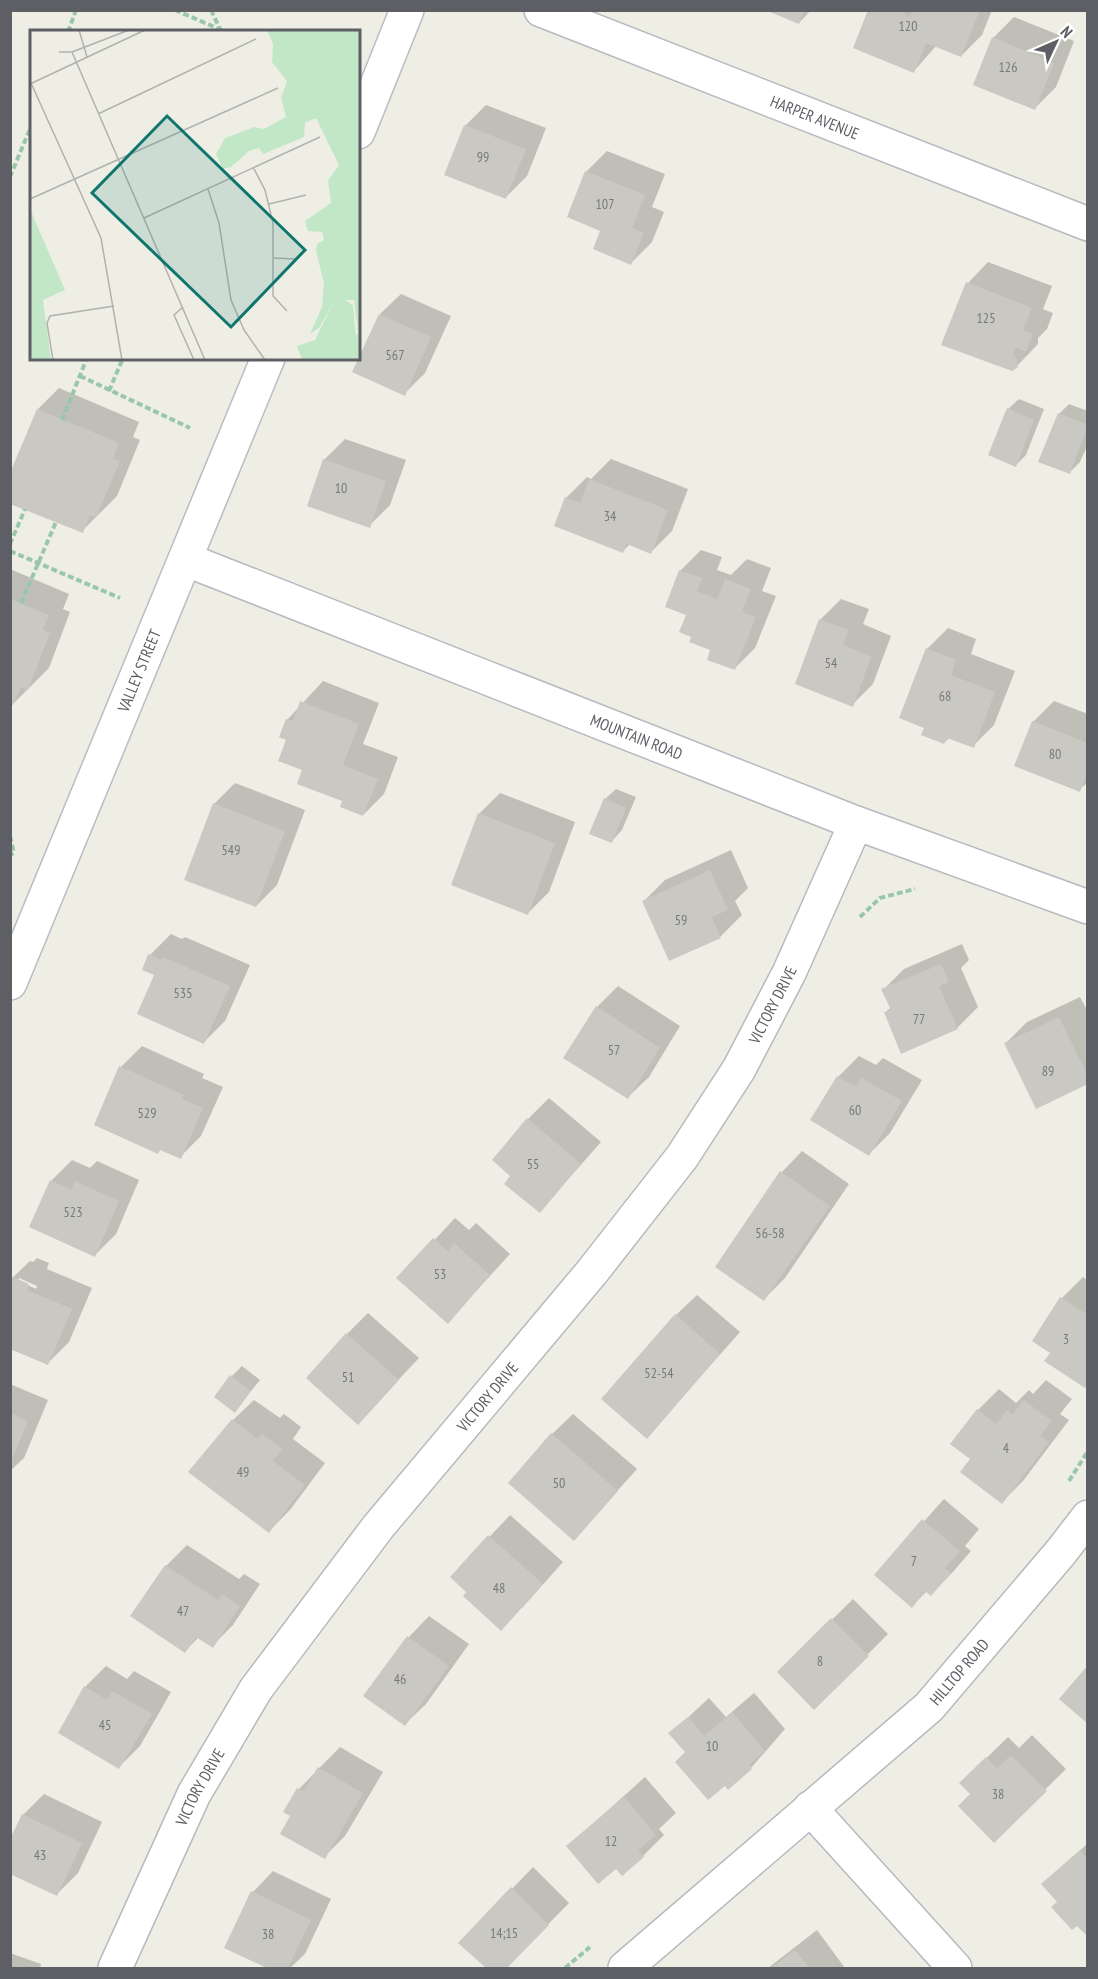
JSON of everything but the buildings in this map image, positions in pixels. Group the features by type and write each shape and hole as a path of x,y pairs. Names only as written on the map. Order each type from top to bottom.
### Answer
{"street":[{"path":"360,127 407,10"},
{"name":"HARPER AVENUE","path":"540,10 1088,224"},
{"name":"VALLEY STREET","path":"10,983 187,560 267,360"},
{"name":"MOUNTAIN ROAD","path":"187,560 856,823 1088,907"},
{"name":"VICTORY DRIVE","path":"115,1968 194,1794 256,1689 378,1527 592,1272 695,1138 739,1069 789,973 856,823"},
{"name":"HILLTOP ROAD","path":"625,1968 929,1707 1088,1517"},
{"path":"810,1808 954,1968"}],"path":[{"path":"69,30 76,10"},
{"path":"175,10 220,30"},
{"path":"211,10 221,30"},
{"path":"10,177 30,129"},
{"path":"62,420 86,360"},
{"path":"109,391 122,360"},
{"path":"80,376 190,428"},
{"path":"10,544 25,509"},
{"path":"21,603 56,522"},
{"path":"10,551 120,598"},
{"path":"10,836 14,853 10,855"},
{"path":"859,918 880,898 919,888"},
{"path":"1062,1490 1088,1451"},
{"path":"565,1968 591,1946"}]}
